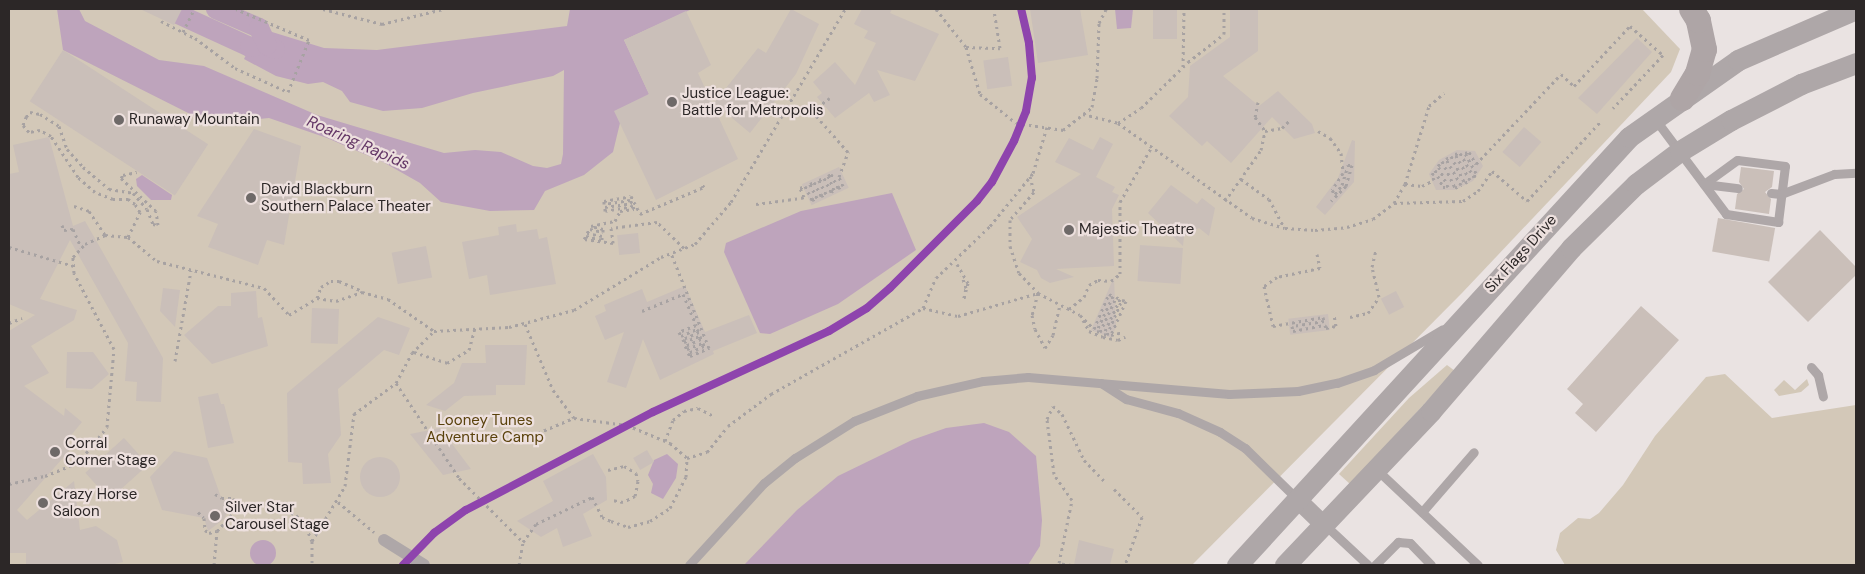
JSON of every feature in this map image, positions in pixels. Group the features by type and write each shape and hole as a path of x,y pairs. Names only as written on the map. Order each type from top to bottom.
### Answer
{"main road":[{"path":"1682,98 1697,73 1704,49 1698,20 1691,9"}],"street":[{"name":"Six Flags Drive","path":"1237,565 1580,188 1653,117 1738,60 1856,9"},
{"path":"1285,565 1375,468 1432,411 1571,248 1636,184 1680,151 1761,104 1856,63"},
{"path":"1298,500 1323,524"},
{"path":"384,540 424,565"}],"lane":[{"path":"1653,117 1726,214 1778,222 1785,166 1737,160 1704,184"},
{"path":"1771,193 1781,194 1834,174 1856,174"},
{"path":"1704,184 1738,188"},
{"path":"689,565 758,490 795,458 842,428 891,404 934,390 1007,378 1049,377 1229,394 1280,393 1316,388 1374,370 1465,316"},
{"path":"1811,367 1818,375 1823,396"},
{"path":"1099,381 1126,399 1178,413 1220,432 1245,448 1298,500"},
{"path":"1422,512 1474,452"},
{"path":"1375,468 1478,565"},
{"path":"1323,524 1368,565"},
{"path":"1375,565 1398,542 1410,543 1431,565"},
{"path":"693,565 699,556"}],"path":[{"path":"183,32 194,9"},
{"path":"161,21 216,50 235,68 288,92 308,40 236,9"},
{"path":"323,9 382,24 443,9"},
{"path":"9,484 44,476 78,463 107,427 114,349 74,274 73,256 81,247 105,235 128,237 157,262 264,288 289,315 317,298 321,287 331,281 339,280 362,292 388,299 434,331 525,324 574,310 671,253 695,244 731,202 845,9"},
{"path":"936,9 966,47 980,94 1016,123 1063,130 1092,107 1097,78 1099,23 1106,9"},
{"path":"966,47 1000,48 994,9"},
{"path":"1183,68 1184,9"},
{"path":"1118,123 1141,108 1183,68 1224,34 1224,9"},
{"path":"1406,184 1422,186 1434,180 1432,175 1435,170 1443,187 1448,187 1438,166 1442,161 1455,188 1461,185 1446,159 1451,156 1465,183 1470,180 1455,154 1460,153 1474,177 1476,173 1465,153 1469,152 1476,164 1561,74 1574,86 1630,26 1662,55 1613,108"},
{"path":"1083,114 1118,123 1225,201 1252,218 1285,228 1315,230 1347,227 1373,219 1394,203 1406,184 1429,106 1444,93"},
{"path":"756,204 804,197 800,188 805,186 812,200 817,198 810,184 814,182 821,196 826,194 819,180 824,178 831,192 834,190 828,176 831,174 838,188 843,186 839,177 848,152 812,111 830,98"},
{"path":"1225,201 1261,150 1265,131 1255,117 1258,102"},
{"path":"128,237 140,212 135,204 128,199 113,199 96,192 78,177 51,136 40,130 29,132 23,125 26,117 30,112 40,114 59,126 67,149 83,167 110,189 133,193 147,209 153,224 158,225 156,211 121,178 123,175 136,172"},
{"path":"1265,131 1282,128 1289,121"},
{"path":"1394,203 1463,201 1478,191 1492,171 1527,201 1601,121"},
{"path":"687,458 708,452 728,426 771,394 923,308 936,278 990,226 1030,176 1047,127"},
{"path":"1318,131 1330,138 1341,153 1343,173 1332,190 1335,194 1342,185 1348,165 1352,165 1346,186 1331,201"},
{"path":"1069,309 1084,297 1090,285 1098,280 1111,281 1120,274 1120,202 1151,148"},
{"path":"1030,176 1034,192 1010,220 1010,246 1019,273 1038,293 1080,315 1094,329 1109,294 1113,296 1097,331 1100,332 1116,297 1120,299 1104,334 1107,335 1122,300 1126,301 1111,335 1123,332"},
{"path":"1241,179 1269,199 1285,228"},
{"path":"684,248 657,222 611,228 613,243 584,239 586,236 602,240 602,236 587,233 590,229 603,232 603,229 591,226 615,221 620,211 634,209 633,206 605,211 605,207 632,203 630,200 604,204 604,201 631,196 640,214 704,187 702,183"},
{"path":"74,206 89,211 105,235"},
{"path":"62,225 64,230 73,229 81,247"},
{"path":"9,247 74,266"},
{"path":"1350,317 1368,313 1379,297 1372,267 1376,250"},
{"path":"642,311 682,294 696,325 679,332 681,336 697,329 699,332 682,339 684,342 700,336 702,339 685,346 687,350 703,343 704,346 688,353 690,356 709,348 671,253"},
{"path":"1317,254 1320,268 1277,277 1264,286 1273,326 1323,317 1324,320 1292,326 1293,331 1325,325 1326,328 1336,326 1334,315"},
{"path":"957,264 968,283 964,298 966,288 962,276"},
{"path":"175,361 191,270"},
{"path":"317,298 336,302 362,292"},
{"path":"1038,293 1032,315 1035,329 1044,348 1053,335 1060,304"},
{"path":"923,308 958,316 1038,293"},
{"path":"1080,315 1089,331 1110,339 1125,338"},
{"path":"9,322 22,318"},
{"path":"525,324 553,390 574,418"},
{"path":"414,352 446,363 469,350 475,328"},
{"path":"312,541 338,502 345,486 354,414 396,383 414,352 434,331"},
{"path":"396,383 459,478 500,521 524,542"},
{"path":"1071,565 1059,563 1072,500 1054,474 1047,419 1053,406 1062,414 1084,460 1104,481"},
{"path":"665,441 673,420 684,411 698,408 712,415"},
{"path":"538,433 574,418 627,425 665,441 687,458"},
{"path":"519,565 524,542 536,524 592,497 602,517 611,521 628,527 650,521 670,508 686,477 687,458"},
{"path":"608,470 624,466 636,473 638,481 635,496 623,502 612,500"},
{"path":"1114,489 1142,517 1125,565"},
{"path":"215,494 222,498 234,498 236,510"},
{"path":"338,502 384,540"},
{"path":"214,565 217,531 236,510 267,503 282,507 296,515 312,541 312,565"},
{"path":"198,512 204,518 207,532 217,531"}],"green space":[{"name":"Looney Tunes Adventure Camp","path":"9,9 1642,9 1680,49 1671,72 1462,293 1192,565 9,565"},
{"path":"1447,365 1455,371 1350,484 1339,474 1409,398"},
{"path":"1725,374 1772,418 1856,405 1856,565 1565,565 1556,550 1560,533 1578,518 1590,519 1599,513 1623,485 1655,436 1706,377"},
{"path":"1807,379 1809,385 1801,392 1779,396 1774,390 1784,380 1795,390"}],"water":[{"path":"57,9 79,9 85,21 159,60 204,66 317,115 444,153 475,150 501,152 533,166 547,168 561,164 563,154 564,70 553,76 473,93 422,108 383,111 350,102 342,91 323,82 308,84 276,76 244,59 259,28 324,48 377,50 567,26 570,9 692,9 624,40 649,94 620,123 613,152 584,175 545,191 534,210 490,211 441,202 420,183 383,162 327,138 269,118 210,124 63,50"},
{"path":"1115,9 1133,9 1131,28 1117,29"},
{"path":"142,175 172,195 171,200 151,200 137,186 136,179"},
{"path":"892,193 916,250 838,304 770,334 760,333 724,252 726,243 801,211"},
{"path":"984,423 1009,432 1036,456 1042,520 1040,546 1028,565 744,565 797,510 838,476 912,440 946,428"},
{"path":"667,454 678,464 676,478 663,499 651,493 653,484 648,475 654,460"},
{"path":"263,540 272,544 276,553 272,562 263,566 254,562 250,553 254,544"}],"building":[{"path":"140,9 182,9 174,25"},
{"path":"791,9 819,24 796,74 750,133 714,103 758,48 766,53"},
{"path":"862,9 892,9 890,13 939,34 915,81 877,70 890,95 874,102 869,93 835,118 817,97 822,93 813,82 835,62 855,85 876,43 864,38 868,31 854,24"},
{"path":"1030,9 1080,9 1088,55 1038,63"},
{"path":"1153,9 1177,9 1177,39 1153,39"},
{"path":"1230,9 1258,9 1258,51 1223,76 1259,106 1278,91 1312,124 1315,133 1294,139 1272,117 1231,163 1207,141 1202,146 1169,116 1188,97 1190,66 1230,37"},
{"name":"Justice League: Battle for Metropolis","path":"686,11 711,65 698,73 738,159 656,200 614,111 649,94 624,40"},
{"path":"1637,38 1652,52 1597,114 1578,98"},
{"path":"63,50 208,144 175,195 30,101"},
{"path":"1008,57 1012,86 987,89 983,60"},
{"path":"1524,127 1541,142 1520,167 1502,152"},
{"name":"David Blackburn Southern Palace Theater","path":"254,129 301,146 284,245 267,240 258,265 208,247 218,224 197,216"},
{"path":"49,137 73,226 85,221 163,358 161,402 136,401 137,382 125,381 128,343 70,240 40,299 77,310 74,320 31,346 49,373 24,386 64,416 65,408 82,422 68,439 69,451 17,510 27,520 74,481 80,530 96,526 117,540 123,562 110,565 26,565 26,553 9,553 9,331 35,315 9,304 9,174 19,172 13,145"},
{"name":"Majestic Theatre","path":"1100,137 1113,144 1096,177 1115,187 1112,192 1119,195 1112,209 1114,266 1056,269 1074,277 1050,283 1041,278 1037,270 1020,262 1032,239 1017,217 1081,174 1055,162 1069,138 1093,150"},
{"path":"1352,140 1355,141 1354,182 1325,215 1316,207 1338,178"},
{"path":"1457,150 1475,151 1483,166 1473,181 1455,190 1436,190 1429,174 1439,160"},
{"path":"839,167 849,188 812,205 802,184"},
{"path":"1741,167 1774,171 1772,187 1765,192 1771,199 1769,214 1735,209 1737,194 1744,189 1739,182"},
{"path":"1171,185 1197,204 1202,198 1215,208 1209,236 1199,228 1184,236 1183,246 1148,213"},
{"path":"1718,218 1775,228 1769,262 1712,251"},
{"path":"516,224 517,232 537,229 539,239 547,237 556,284 490,295 487,275 469,279 462,242 499,235 498,227"},
{"path":"1820,230 1856,267 1856,275 1808,322 1768,282"},
{"path":"638,233 640,253 619,255 617,235"},
{"path":"1140,245 1183,248 1180,284 1137,281"},
{"path":"426,246 432,277 398,284 392,253"},
{"path":"1114,277 1116,327 1111,338 1091,330"},
{"path":"685,286 705,332 749,315 757,333 713,351 714,354 660,380 643,339 626,388 607,382 624,332 605,340 595,316 606,311 604,305 642,289 647,302"},
{"path":"163,288 180,290 175,327 160,311"},
{"path":"256,291 258,318 262,317 268,346 212,364 184,335 218,306 231,306 231,293"},
{"path":"1396,291 1404,307 1389,315 1381,299"},
{"path":"1641,306 1679,340 1596,432 1575,413 1583,404 1567,389"},
{"path":"312,308 339,309 338,344 311,343"},
{"path":"1328,314 1330,330 1290,335 1288,319"},
{"path":"378,317 410,328 399,355 384,350 338,389 341,435 328,454 331,483 303,484 302,463 288,462 287,393"},
{"path":"485,345 527,345 525,385 496,385 496,395 464,396 445,411 426,405 454,383 462,363 486,363"},
{"path":"67,352 93,352 109,374 92,389 66,388"},
{"path":"218,393 221,404 224,404 234,443 208,448 198,397"},
{"path":"440,428 471,469 443,475 410,434"},
{"path":"124,438 148,465 109,500 85,473"},
{"path":"647,450 654,462 640,470 633,458"},
{"path":"174,451 207,458 222,500 233,501 224,519 208,531 204,518 162,510 150,477"},
{"path":"593,454 606,477 607,500 583,514 592,536 563,547 557,528 541,537 517,521 553,501 543,481"},
{"path":"384,457 391,460 397,466 400,477 399,485 391,494 384,497 376,497 369,494 361,485 360,473 363,466 372,458"},
{"path":"1079,540 1114,549 1110,565 1074,565"}],"waterway":[{"name":"Roaring Rapids","path":"167,9 250,47 267,45 275,49"},
{"name":"Roaring Rapids","path":"216,9 259,28 267,45"}],"transit line":[{"path":"403,565 434,533 466,510 653,412 829,331 867,308 890,288 977,201 992,182 1014,141 1026,111 1032,78 1029,43 1021,9"}],"place":[{"name":"Justice League: Battle for Metropolis","path":"672,102"},
{"name":"Runaway Mountain","path":"119,120"},
{"name":"David Blackburn Southern Palace Theater","path":"251,198"},
{"name":"Majestic Theatre","path":"1069,230"},
{"name":"Corral Corner Stage","path":"55,452"},
{"name":"Crazy Horse Saloon","path":"43,503"},
{"name":"Silver Star Carousel Stage","path":"215,516"}]}
